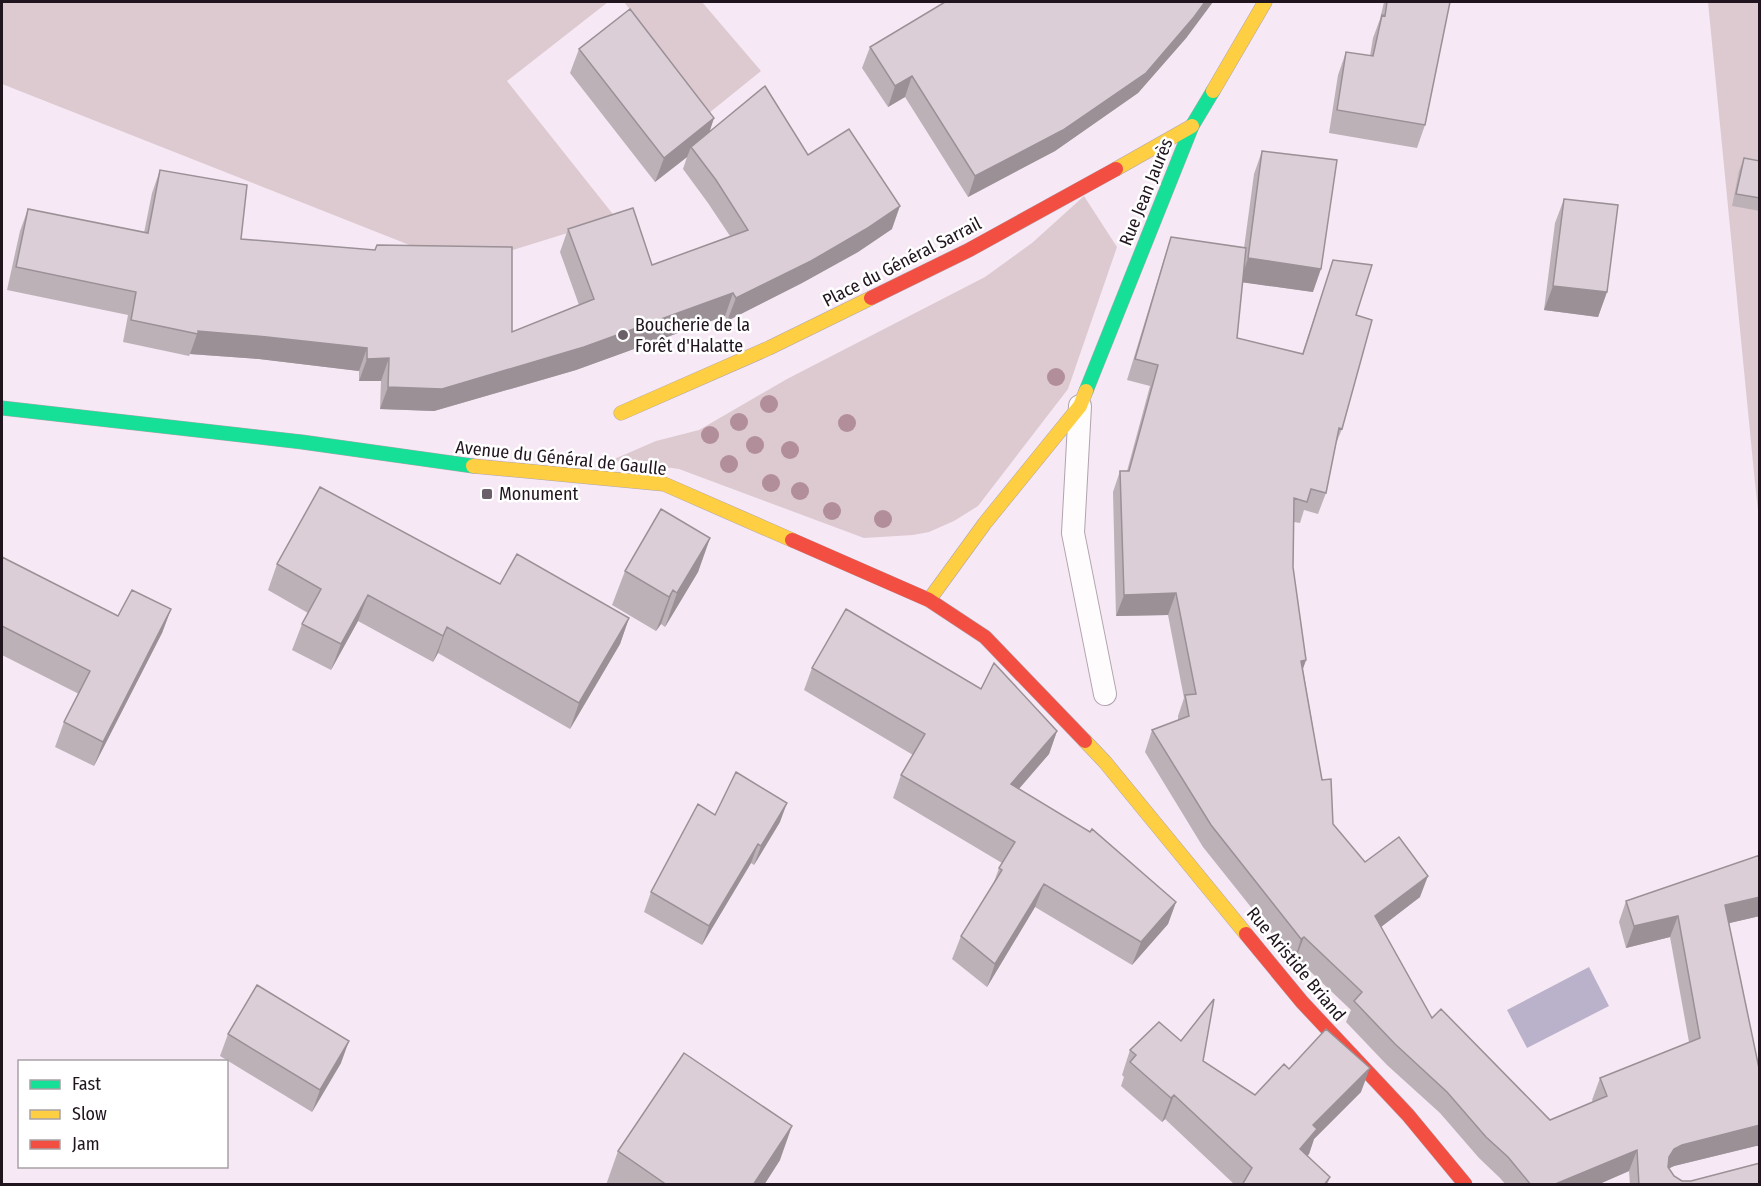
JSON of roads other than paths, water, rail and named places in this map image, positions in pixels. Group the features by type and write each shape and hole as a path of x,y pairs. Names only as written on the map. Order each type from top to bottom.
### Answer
{"street":[{"name":"Rue Jean Jaurès","path":"1080,406 1192,126 1265,2"},
{"name":"Place du Général Sarrail","path":"621,413 769,348 969,250 1192,126"},
{"path":"929,600 985,524 1080,406"},
{"name":"Avenue du Général de Gaulle","path":"2,408 302,442 448,464 664,484 929,600 985,637 1105,762"},
{"name":"Rue Aristide Briand","path":"1105,762 1302,1002 1408,1115 1465,1185"}],"lane":[{"path":"1080,406 1073,533 1105,694"}],"place":[{"name":"Boucherie de la Forêt d'Halatte","path":"623,335"},
{"name":"Monument","path":"487,494"}]}
